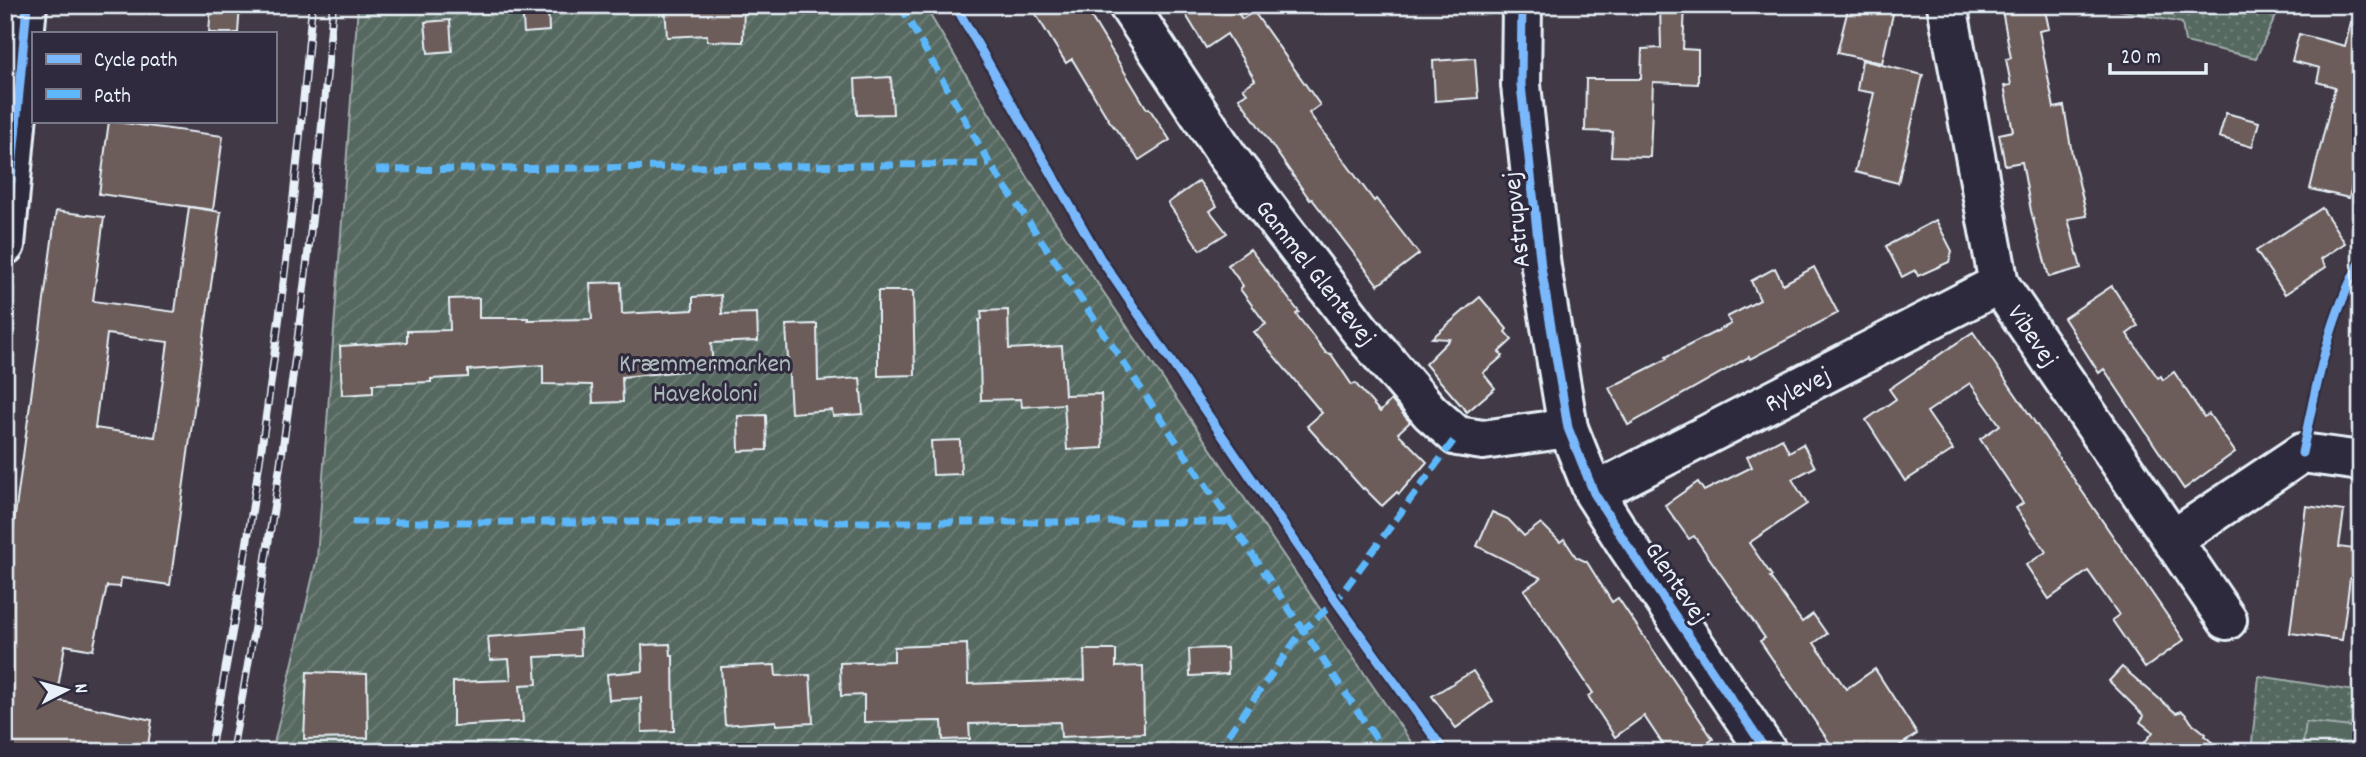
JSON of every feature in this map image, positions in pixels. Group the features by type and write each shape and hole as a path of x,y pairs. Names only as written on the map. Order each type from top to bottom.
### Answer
{"street":[{"path":"5,244 27,5"},
{"name":"Gammel Glentevej","path":"1128,5 1228,157 1360,330 1430,411 1457,436 1483,440 1568,428"},
{"name":"Astrupvej","path":"1522,5 1521,85 1541,267 1568,428"},
{"name":"Vibevej","path":"1947,5 1999,284 2227,620"},
{"name":"Rylevej","path":"1594,493 1999,284"},
{"name":"Glentevej","path":"1568,428 1594,493 1767,752"},
{"path":"2172,540 2302,453 2361,461"}],"green space":[{"name":"Kræmmermarken Havekoloni","path":"358,5 924,5 1048,211 1418,752 272,752 317,558"},
{"path":"2094,5 2281,5 2256,58 2185,42 2182,23"},
{"path":"2259,676 2361,692 2361,752 2251,752"},
{"path":"2306,722 2361,728 2361,752 2302,752"}],"building":[{"path":"211,5 240,5 238,32 209,32"},
{"path":"522,5 548,5 549,31 524,33"},
{"path":"665,5 744,5 743,42 707,41 707,35 667,37"},
{"path":"1030,5 1077,5 1083,13 1087,10 1147,109 1149,108 1170,140 1139,160 1108,119 1072,59 1066,63"},
{"path":"1180,5 1233,5 1242,19 1254,12 1320,105 1309,113 1374,201 1376,199 1419,254 1378,285 1312,199 1310,200 1239,98 1247,93 1243,88 1255,80 1227,34 1206,48"},
{"path":"1660,5 1685,5 1683,49 1698,50 1698,84 1653,82 1650,157 1611,156 1613,132 1585,131 1586,79 1641,79 1642,49 1661,48"},
{"path":"1849,5 1895,5 1882,63 1837,53"},
{"path":"2001,5 2044,5 2049,29 2039,31 2054,108 2064,106 2087,216 2068,219 2081,268 2049,277 2031,211 2022,162 2005,165 1999,134 2013,131 2004,86 2011,85 2006,59 2011,58"},
{"path":"450,20 452,51 428,53 425,22"},
{"path":"2351,22 2361,23 2361,150 2349,198 2310,189 2335,87 2317,82 2320,68 2292,61 2299,34 2345,46"},
{"path":"1475,58 1478,98 1435,101 1433,61"},
{"path":"1862,60 1923,75 1898,183 1855,172 1874,93 1857,90"},
{"path":"891,77 893,114 857,115 855,79"},
{"path":"2226,113 2259,122 2252,147 2219,137"},
{"path":"109,122 223,136 213,210 99,194"},
{"path":"1199,181 1217,206 1210,211 1227,233 1200,250 1168,203"},
{"path":"189,207 221,212 170,585 121,578 120,587 107,586 93,650 65,645 56,700 152,720 147,752 5,752 5,590 56,211 104,217 93,301 175,312","holes":["107,334 168,342 155,437 95,428"]},
{"path":"2322,208 2345,243 2321,259 2326,267 2285,294 2256,251"},
{"path":"1936,220 1952,251 1949,262 1918,276 1915,270 1902,277 1886,246"},
{"path":"1250,249 1299,312 1296,314 1326,353 1331,354 1352,385 1355,383 1380,412 1391,400 1410,422 1398,433 1427,462 1399,494 1397,492 1382,506 1363,489 1307,426 1322,413 1254,332 1266,324 1240,289 1243,286 1228,265"},
{"path":"1814,267 1838,313 1750,359 1749,357 1628,425 1609,388 1731,324 1727,317 1760,300 1751,281 1775,268 1783,284"},
{"path":"621,282 622,314 693,310 693,297 721,295 722,314 757,313 758,341 711,343 713,368 622,377 623,402 593,403 592,385 543,384 543,365 468,370 468,377 431,379 431,382 373,384 373,393 342,395 340,346 407,342 407,331 450,330 449,299 479,298 479,318 592,319 590,283"},
{"path":"2112,286 2138,326 2127,334 2158,378 2161,376 2163,380 2174,372 2204,417 2209,414 2235,452 2184,489 2104,369 2099,373 2064,318"},
{"path":"878,291 913,291 915,375 878,376"},
{"path":"1480,297 1507,329 1505,332 1512,340 1499,352 1503,356 1483,373 1495,388 1467,412 1425,364 1450,339 1432,338"},
{"path":"1008,310 1009,349 1062,346 1065,395 1101,394 1103,448 1067,450 1064,404 1022,407 1021,399 981,400 981,311"},
{"path":"817,324 818,381 860,378 863,414 833,416 832,410 791,413 786,325"},
{"path":"1973,332 2184,640 2145,668 2112,620 2119,615 2088,571 2049,599 2026,565 2046,552 2016,508 2023,503 1980,439 2000,425 1970,383 1927,412 1953,450 1905,481 1866,420 1896,399 1889,389"},
{"path":"766,415 767,450 739,451 738,416"},
{"path":"1782,438 1789,452 1803,444 1815,467 1792,479 1807,504 1749,543 1802,622 1813,614 1827,634 1814,643 1846,689 1875,669 1917,734 1890,752 1836,752 1760,641 1765,638 1694,536 1689,539 1665,505 1698,482 1704,491 1752,467 1747,457"},
{"path":"960,440 961,474 933,475 931,441"},
{"path":"2306,506 2344,511 2339,547 2361,550 2361,579 2350,578 2342,640 2290,633"},
{"path":"1492,512 1508,519 1524,536 1541,523 1560,542 1564,539 1576,557 1587,562 1612,602 1618,598 1713,739 1695,752 1668,752 1644,716 1615,737 1588,696 1593,693 1524,590 1541,578 1477,546"},
{"path":"580,630 581,655 535,657 537,684 520,685 523,722 453,726 453,682 511,680 509,659 490,660 488,637"},
{"path":"670,644 673,656 674,731 642,732 641,698 609,700 607,674 643,671 642,645"},
{"path":"967,644 968,684 1085,680 1084,650 1116,650 1116,667 1143,666 1144,733 1061,737 1060,722 969,724 970,739 943,740 942,721 864,722 864,695 841,696 840,663 894,661 894,647"},
{"path":"1227,648 1228,674 1190,676 1189,649"},
{"path":"775,665 776,676 810,675 813,723 776,725 776,721 725,725 721,667"},
{"path":"2122,667 2176,713 2182,711 2223,752 2137,752 2153,732 2140,722 2144,716 2109,681"},
{"path":"1473,671 1493,701 1456,728 1432,696"},
{"path":"307,672 367,674 368,738 304,739"}],"railway":[{"path":"210,752 243,566 271,380 294,192 312,5"},
{"path":"232,752 265,566 292,380 315,192 333,5"}],"marked path":[{"path":"900,5 990,164 1385,752"},
{"path":"376,170 990,164"},
{"path":"1216,752 1303,630 1336,601 1457,436"},
{"path":"352,522 1231,522"}],"cycle path":[{"path":"5,245 27,5"},
{"path":"955,5 1100,258 1336,601 1445,752"},
{"path":"1522,5 1521,85 1541,267 1568,428 1594,493 1767,752"},
{"path":"2302,453 2332,330 2361,261"}]}
